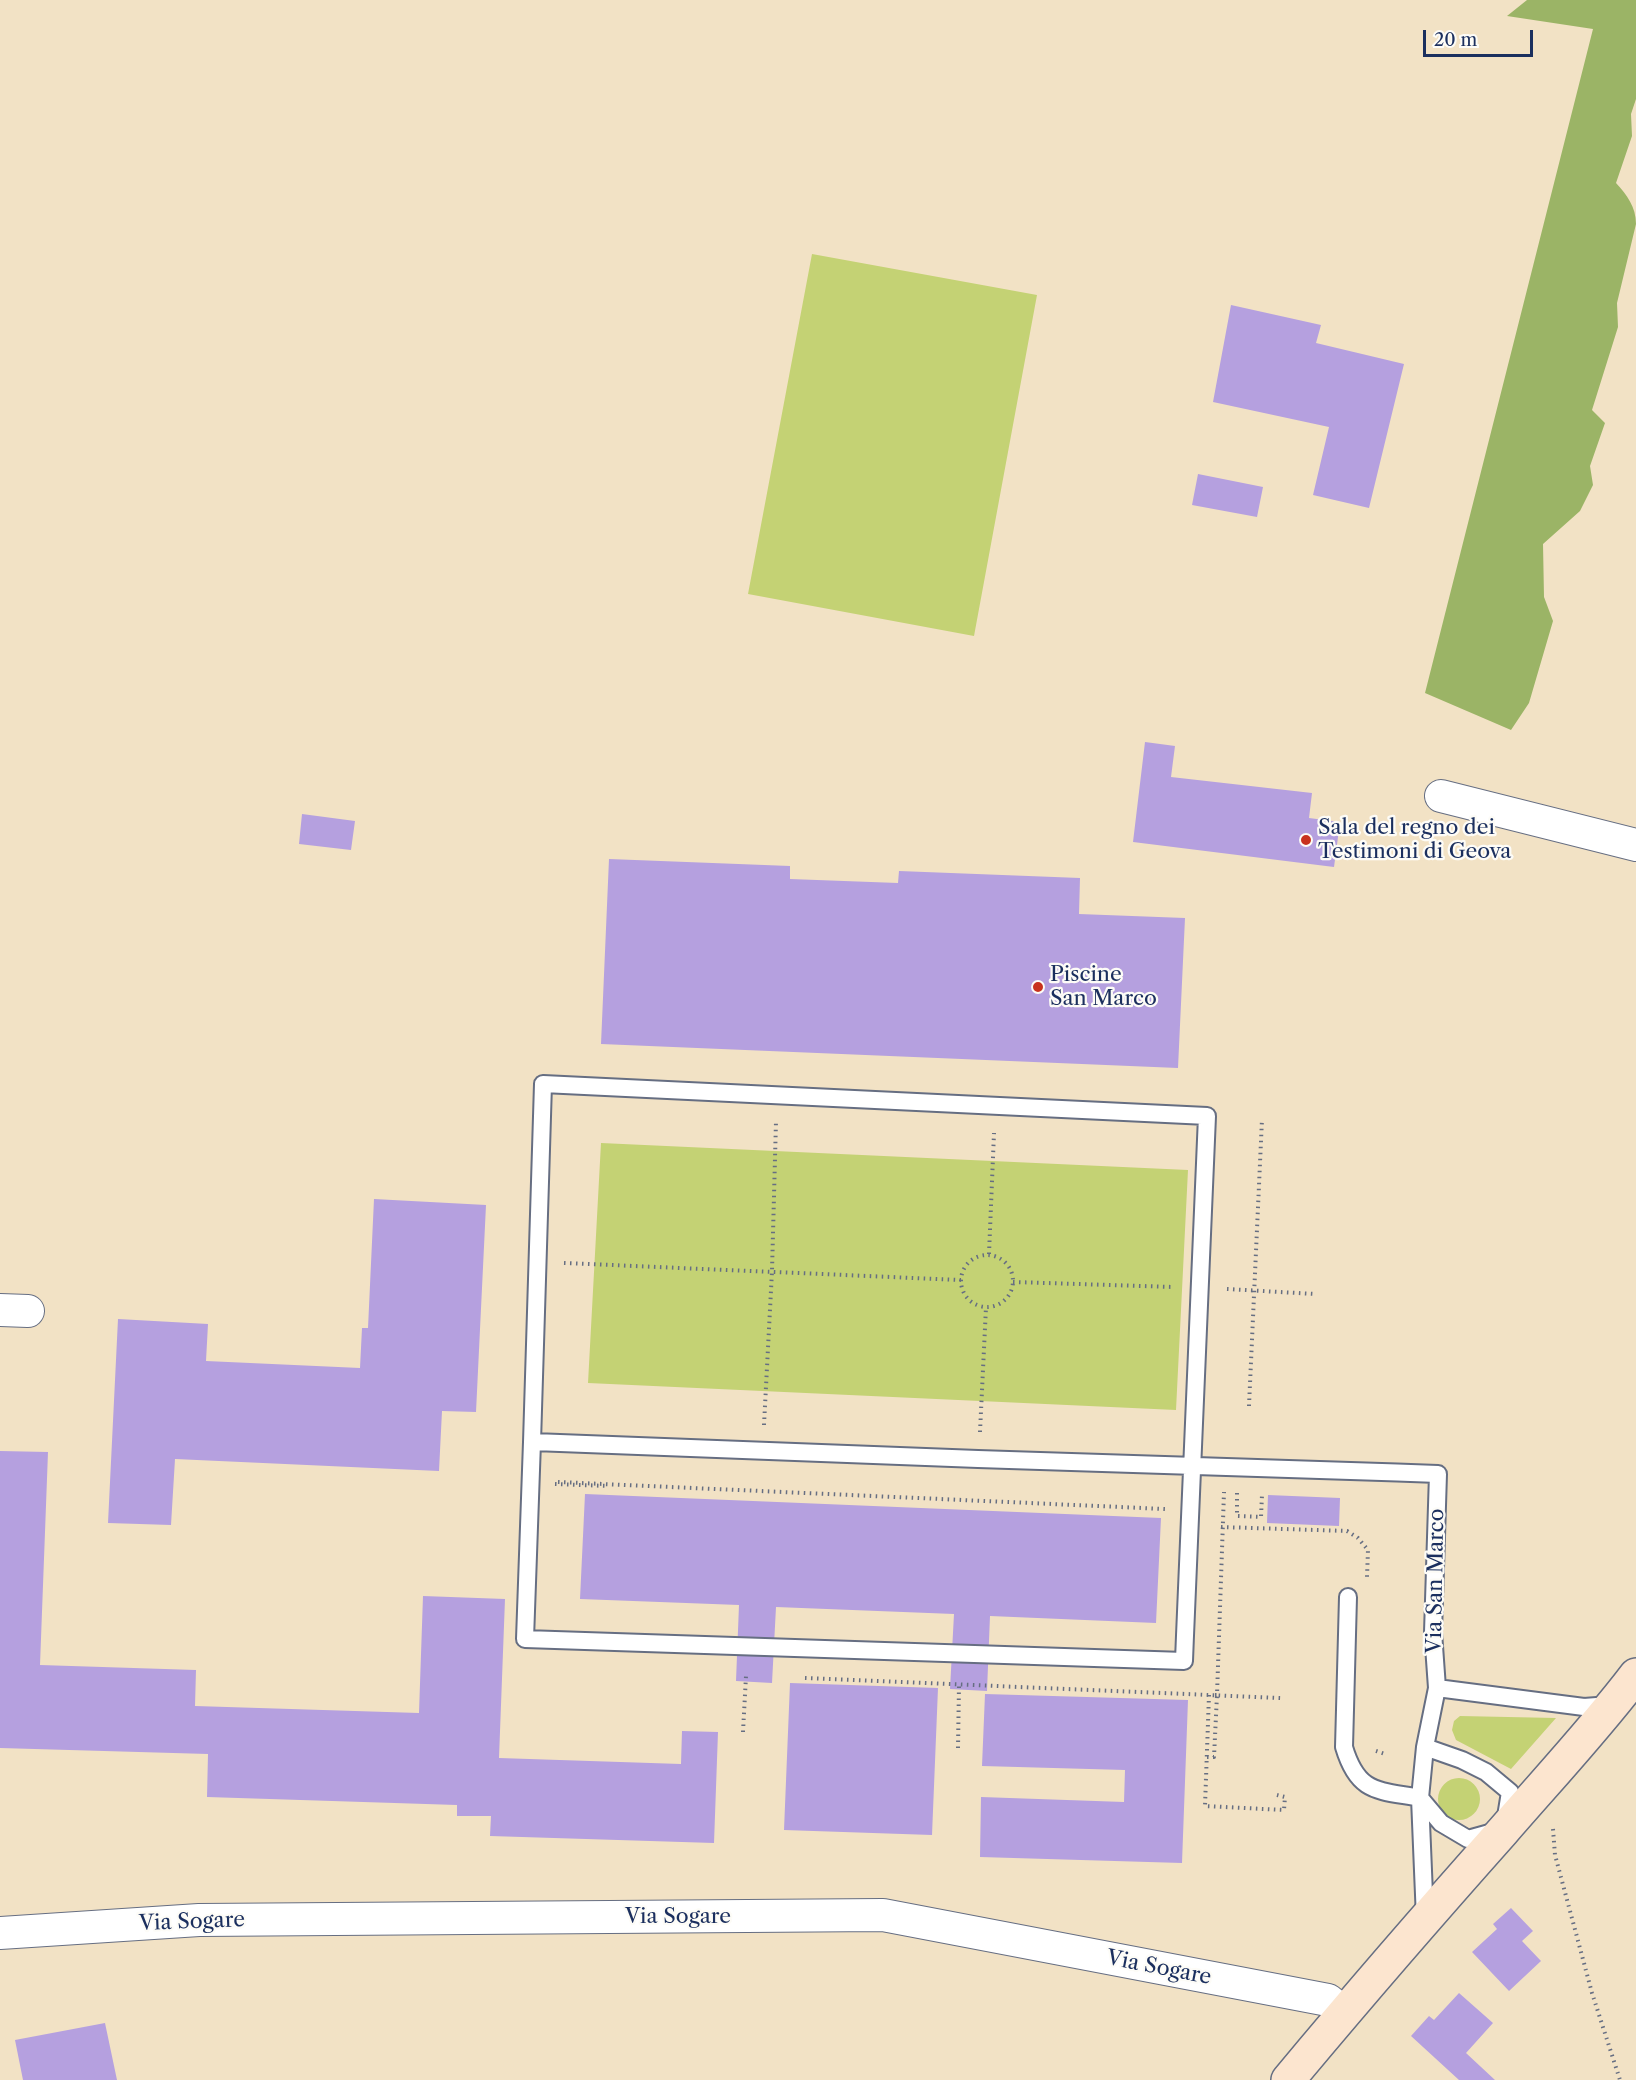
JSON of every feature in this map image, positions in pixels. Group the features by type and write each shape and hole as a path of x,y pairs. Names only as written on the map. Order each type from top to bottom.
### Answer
{"main road":[{"path":"1288,2080 1614,1704 1636,1675"}],"street":[{"path":"1441,796 1636,845"},
{"name":"Via Sogare","path":"0,1933 199,1920 883,1916 1328,2000 1344,2013"}],"lane":[{"path":"543,1084 776,1096 1207,1116 1184,1661 525,1640 543,1084"},
{"path":"532,1442 1192,1465"},
{"name":"Via San Marco","path":"1192,1465 1438,1474 1433,1632 1437,1688 1425,1748 1420,1798 1425,1920"},
{"path":"1348,1597 1344,1747 1350,1767 1362,1782 1378,1790 1420,1798 1441,1823 1468,1839 1504,1829 1510,1792 1486,1772 1462,1760 1425,1748"},
{"path":"1437,1688 1584,1707 1614,1704"}],"path":[{"path":"764,1428 772,1271 776,1096"},
{"path":"989,1254 995,1105"},
{"path":"1249,1406 1262,1119"},
{"path":"989,1254 1001,1258 1009,1266 1014,1278 1012,1290 1006,1299 996,1306 986,1307 973,1304 964,1295 961,1280 962,1272 968,1262 978,1256 989,1254"},
{"path":"557,1263 961,1280"},
{"path":"1013,1282 1315,1294"},
{"path":"980,1436 986,1307"},
{"path":"545,1484 1172,1510 551,1481"},
{"path":"1207,1757 1214,1757 1221,1491 1240,1491 1237,1516 1261,1517 1262,1493 1252,1493"},
{"path":"1220,1527 1347,1531 1358,1538 1368,1550 1367,1580"},
{"path":"743,1732 746,1676 757,1677"},
{"path":"805,1678 1281,1698"},
{"path":"958,1748 959,1685"},
{"path":"1214,1695 1207,1757 1205,1806 1284,1810 1285,1797 1277,1795"},
{"path":"1553,1822 1555,1855 1592,1993 1620,2080"}],"green space":[{"path":"1527,0 1636,0 1636,99 1631,114 1632,136 1616,183 1630,202 1636,224 1617,303 1618,327 1592,410 1605,423 1590,466 1593,485 1580,511 1543,544 1544,597 1553,621 1529,703 1511,730 1425,693 1593,29 1507,16"},
{"path":"812,254 1037,295 974,636 748,594"},
{"path":"601,1143 1188,1170 1176,1410 588,1383"},
{"path":"1460,1716 1556,1718 1511,1769 1456,1740 1452,1730 1454,1721"},
{"path":"1459,1778 1467,1779 1474,1784 1479,1791 1479,1807 1474,1814 1467,1819 1459,1820 1451,1819 1444,1814 1439,1807 1438,1799 1439,1791 1444,1784 1451,1779"}],"building":[{"path":"1231,305 1321,325 1316,343 1404,364 1369,508 1313,495 1329,427 1213,402"},
{"path":"1198,474 1263,487 1257,517 1192,505"},
{"path":"1145,742 1175,746 1171,777 1312,793 1309,818 1340,822 1334,867 1133,842"},
{"path":"302,814 355,821 351,850 299,844"},
{"path":"609,859 790,866 790,879 898,883 899,871 1080,878 1079,914 1185,918 1178,1068 601,1044"},
{"path":"374,1199 486,1205 476,1412 442,1411 439,1471 175,1459 171,1525 108,1523 118,1319 208,1324 206,1361 360,1368 362,1328 368,1328"},
{"path":"0,1451 48,1452 40,1665 196,1670 195,1706 419,1713 423,1596 505,1599 499,1758 681,1764 682,1731 718,1732 714,1843 490,1836 491,1816 457,1816 457,1805 207,1797 208,1754 0,1748"},
{"path":"585,1494 1161,1518 1156,1623 990,1616 987,1691 950,1689 954,1614 776,1607 772,1683 736,1681 739,1605 580,1599"},
{"path":"1268,1495 1340,1498 1339,1526 1267,1523"},
{"path":"790,1683 938,1688 932,1835 784,1830"},
{"path":"985,1694 1188,1700 1182,1863 980,1857 981,1797 1124,1802 1125,1770 982,1766"},
{"path":"1511,1908 1533,1931 1522,1941 1541,1961 1509,1991 1472,1952 1497,1929 1493,1924"},
{"path":"1459,1993 1493,2023 1466,2053 1495,2080 1459,2080 1411,2036 1429,2016 1434,2020"},
{"path":"105,2023 117,2080 23,2080 15,2040"}],"place":[{"name":"Sala del regno dei Testimoni di Geova","path":"1306,840"},
{"name":"Piscine San Marco","path":"1038,987"}]}
